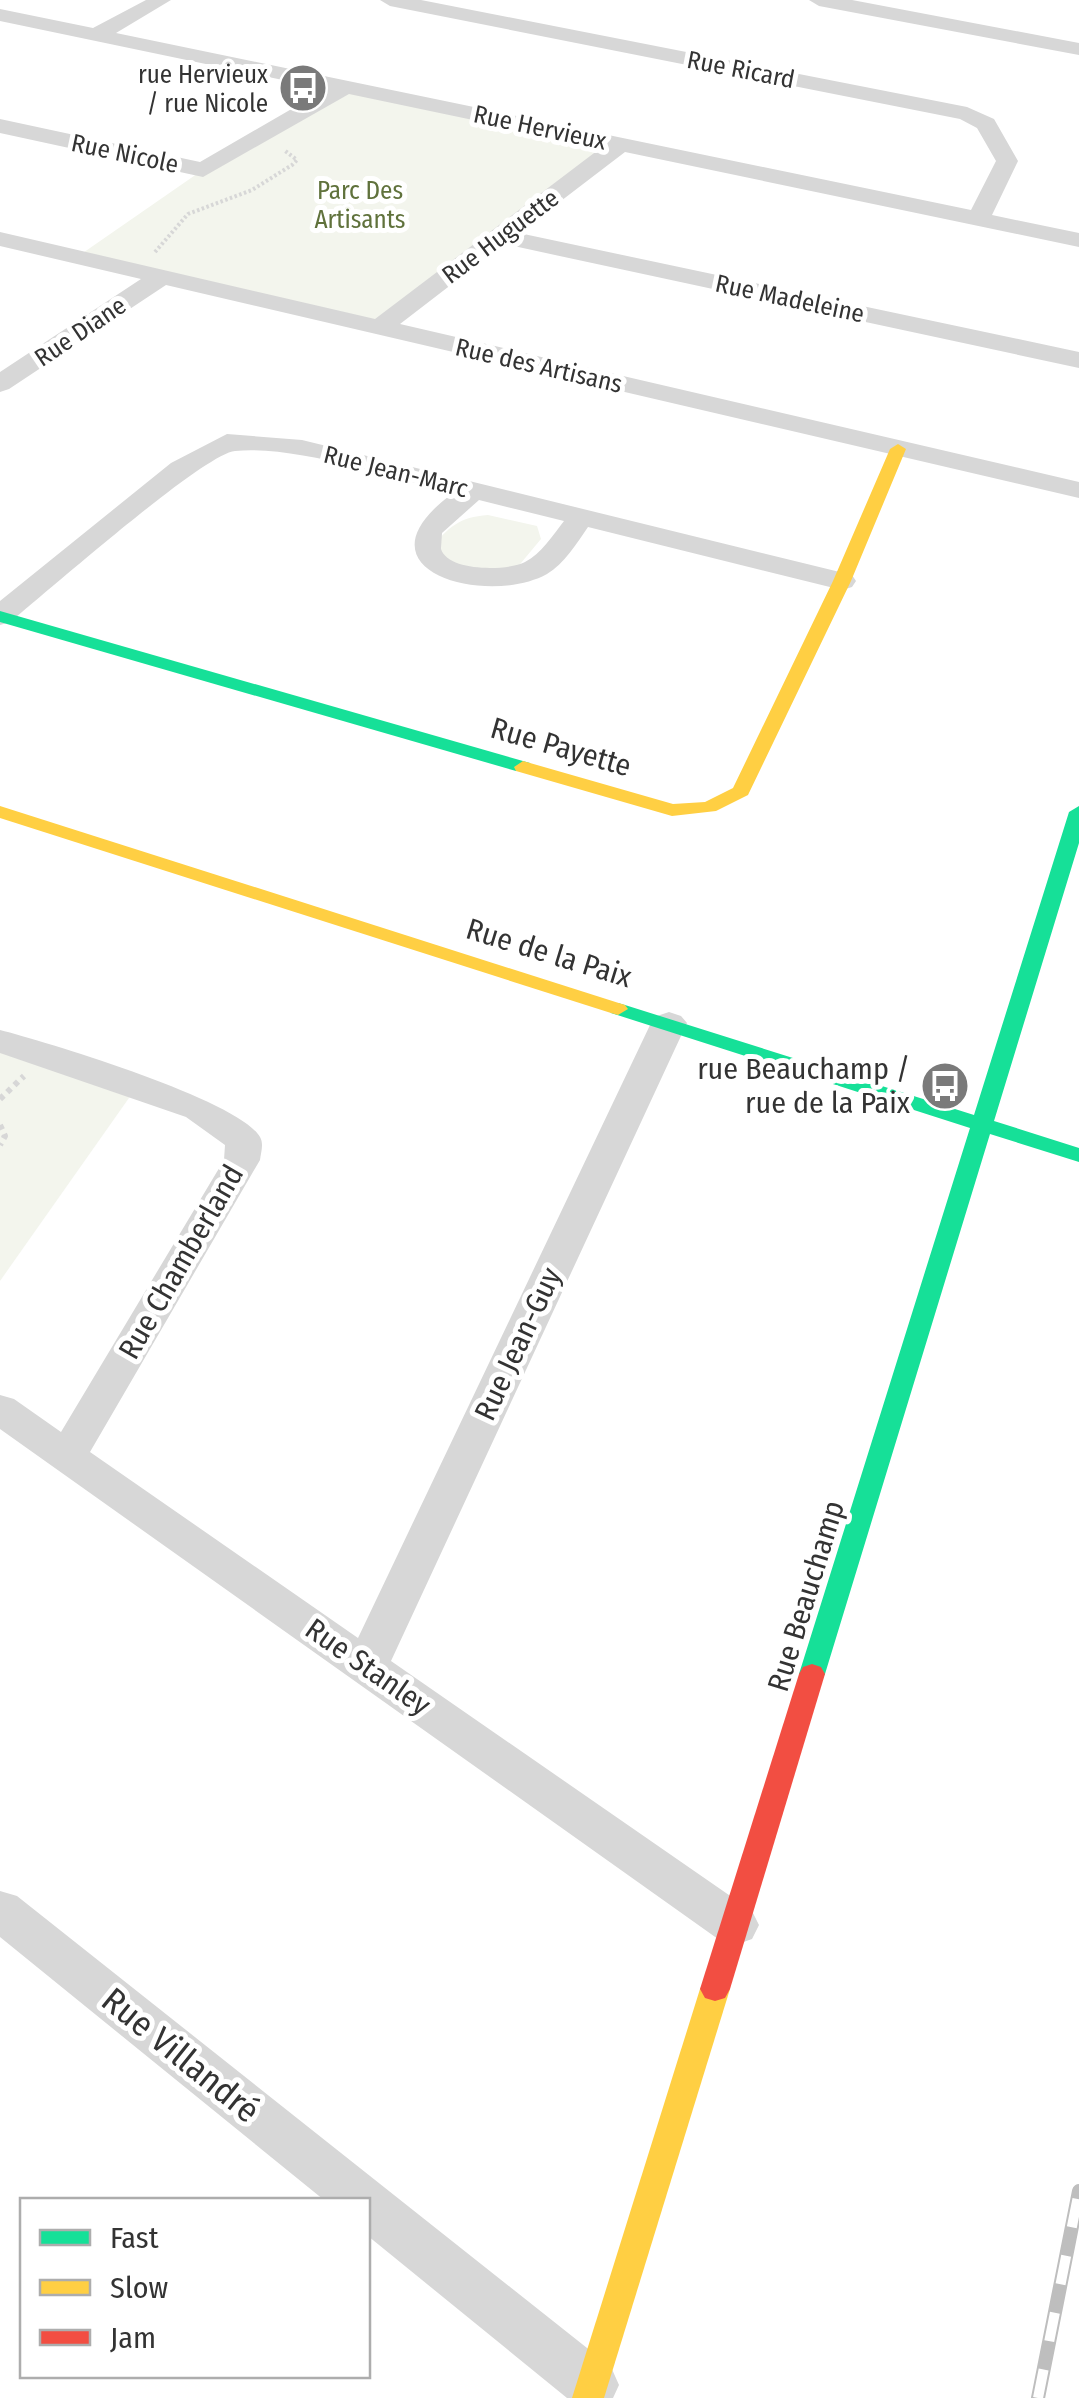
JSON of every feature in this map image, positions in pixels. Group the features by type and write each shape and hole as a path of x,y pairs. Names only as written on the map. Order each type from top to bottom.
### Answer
{"street":[{"path":"96,34 161,0"},
{"name":"Rue Ricard","path":"390,0 967,114 986,124 1007,161 978,219"},
{"path":"477,17 506,0"},
{"path":"819,0 888,5 1079,49"},
{"name":"Rue Hervieux","path":"0,14 1079,240"},
{"name":"Rue Nicole","path":"0,126 204,170 348,86"},
{"name":"Rue Huguette","path":"379,328 621,144"},
{"name":"Rue Madeleine","path":"500,236 1079,360"},
{"name":"Rue des Artisans","path":"0,239 1079,490"},
{"name":"Rue Diane","path":"0,384 149,274"},
{"name":"Rue Jean-Marc","path":"0,616 181,468 227,442 302,448 842,581"},
{"name":"Rue Payette","path":"0,616 672,810 699,812 721,805 741,791 842,581 898,448"},
{"path":"472,491 428,530 426,546 434,561 456,572 485,578 519,575 540,566 580,518"},
{"name":"Rue de la Paix","path":"0,812 1079,1154"},
{"name":"Rue Beauchamp","path":"590,2392 1079,812"},
{"name":"Rue Jean-Guy","path":"367,1666 669,1023"},
{"name":"Rue Chamberland","path":"0,1040 200,1109 244,1141 242,1160 68,1456"},
{"name":"Rue Stanley","path":"0,1409 736,1925"},
{"name":"Rue Villandré","path":"0,1910 359,2198"},
{"name":"Rue Villandré","path":"370,2207 590,2392"}],"path":[{"path":"149,274 188,214 252,190 297,160 294,154 276,148"},
{"path":"0,1125 5,1136 0,1145"}],"green space":[{"name":"Parc Des Artisants","path":"348,86 621,144 380,328 77,257 204,169"},
{"path":"488,515 537,526 541,539 516,569 455,568 431,548 455,524"},
{"path":"0,1040 136,1088 0,1281"}],"railway":[{"path":"1038,2398 1079,2191"}],"traffic: fast":[{"path":"0,616 523,767"},
{"path":"812,1674 1079,812"},
{"path":"618,1009 1079,1155"}],"traffic: slow":[{"path":"523,767 672,810 709,807 741,791 842,581 898,449"},
{"path":"0,812 618,1009"},
{"path":"588,2398 715,1989"}],"traffic: jam":[{"path":"715,1989 812,1674"}],"place":[{"name":"rue Hervieux / rue Nicole","path":"303,88"},
{"name":"rue Beauchamp / rue de la Paix","path":"945,1086"}]}
